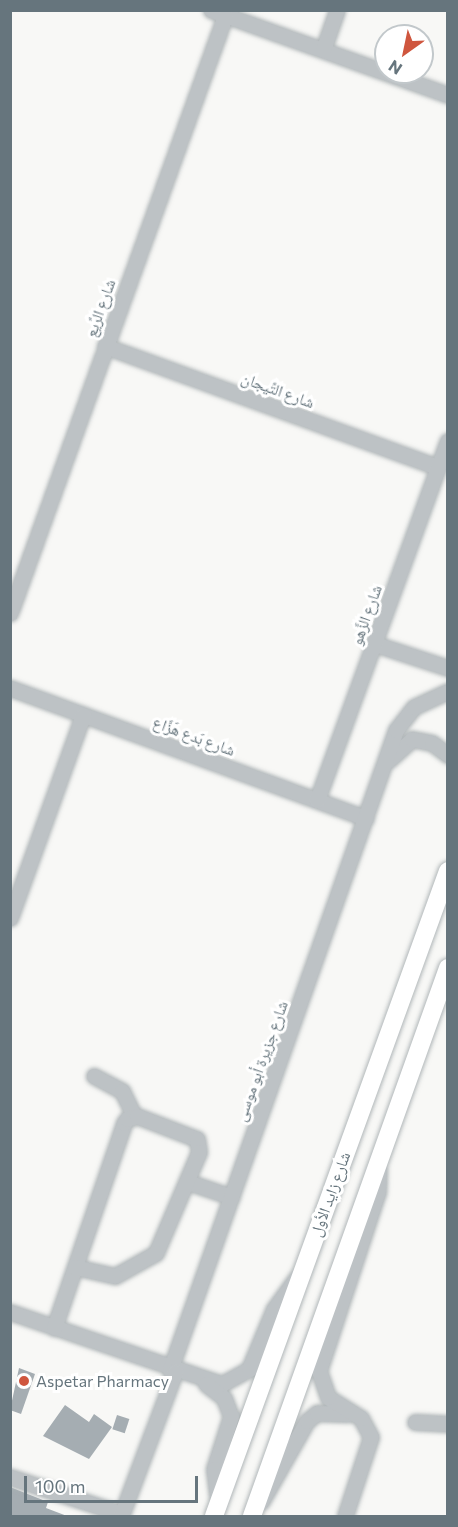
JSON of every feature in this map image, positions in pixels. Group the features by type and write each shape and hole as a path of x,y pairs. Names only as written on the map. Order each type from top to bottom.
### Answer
{"main road":[{"name":"شارع زايد الأول","path":"216,1510 447,871"},
{"name":"شارع زايد الأول","path":"253,1514 447,968"}],"street":[{"path":"323,50 337,10"},
{"path":"218,13 447,95"},
{"name":"شارع الرِّيع","path":"10,613 105,346 218,13"},
{"name":"شارع التِّيجان","path":"105,346 438,467"},
{"name":"شارع الزَّهو","path":"317,800 447,441"},
{"path":"375,644 447,669"},
{"name":"شارع بَدع هَزَّاع","path":"10,688 366,818"},
{"name":"شارع جزيرة أبو موسى","path":"121,1515 366,818 405,716 447,691"},
{"path":"10,918 83,715"},
{"name":"شارع جزيرة أبو موسى","path":"386,765 412,739 432,743 447,755"},
{"path":"75,1267 115,1276 148,1259 166,1238 199,1152 197,1139 134,1116 122,1091 94,1076"},
{"path":"54,1328 124,1123 134,1116"},
{"path":"345,1516 372,1442 368,1426 357,1415 327,1397 319,1371 378,1192 378,1163"},
{"path":"188,1182 232,1197"},
{"path":"10,1312 203,1382 228,1383 245,1374 274,1309 302,1271"},
{"path":"203,1382 230,1410 214,1469 216,1510"},
{"path":"253,1514 307,1421 318,1413 357,1415"},
{"path":"415,1422 447,1424"},
{"path":"10,1477 121,1515"}],"building":[{"path":"19,1368 35,1374 21,1414 10,1410"},
{"path":"65,1405 89,1422 94,1414 112,1427 89,1459 43,1436"},
{"path":"117,1415 129,1419 125,1433 112,1429"},
{"path":"10,1487 48,1502 46,1508 67,1516 10,1516"}],"place":[{"name":"Aspetar Pharmacy","path":"24,1381"}]}
